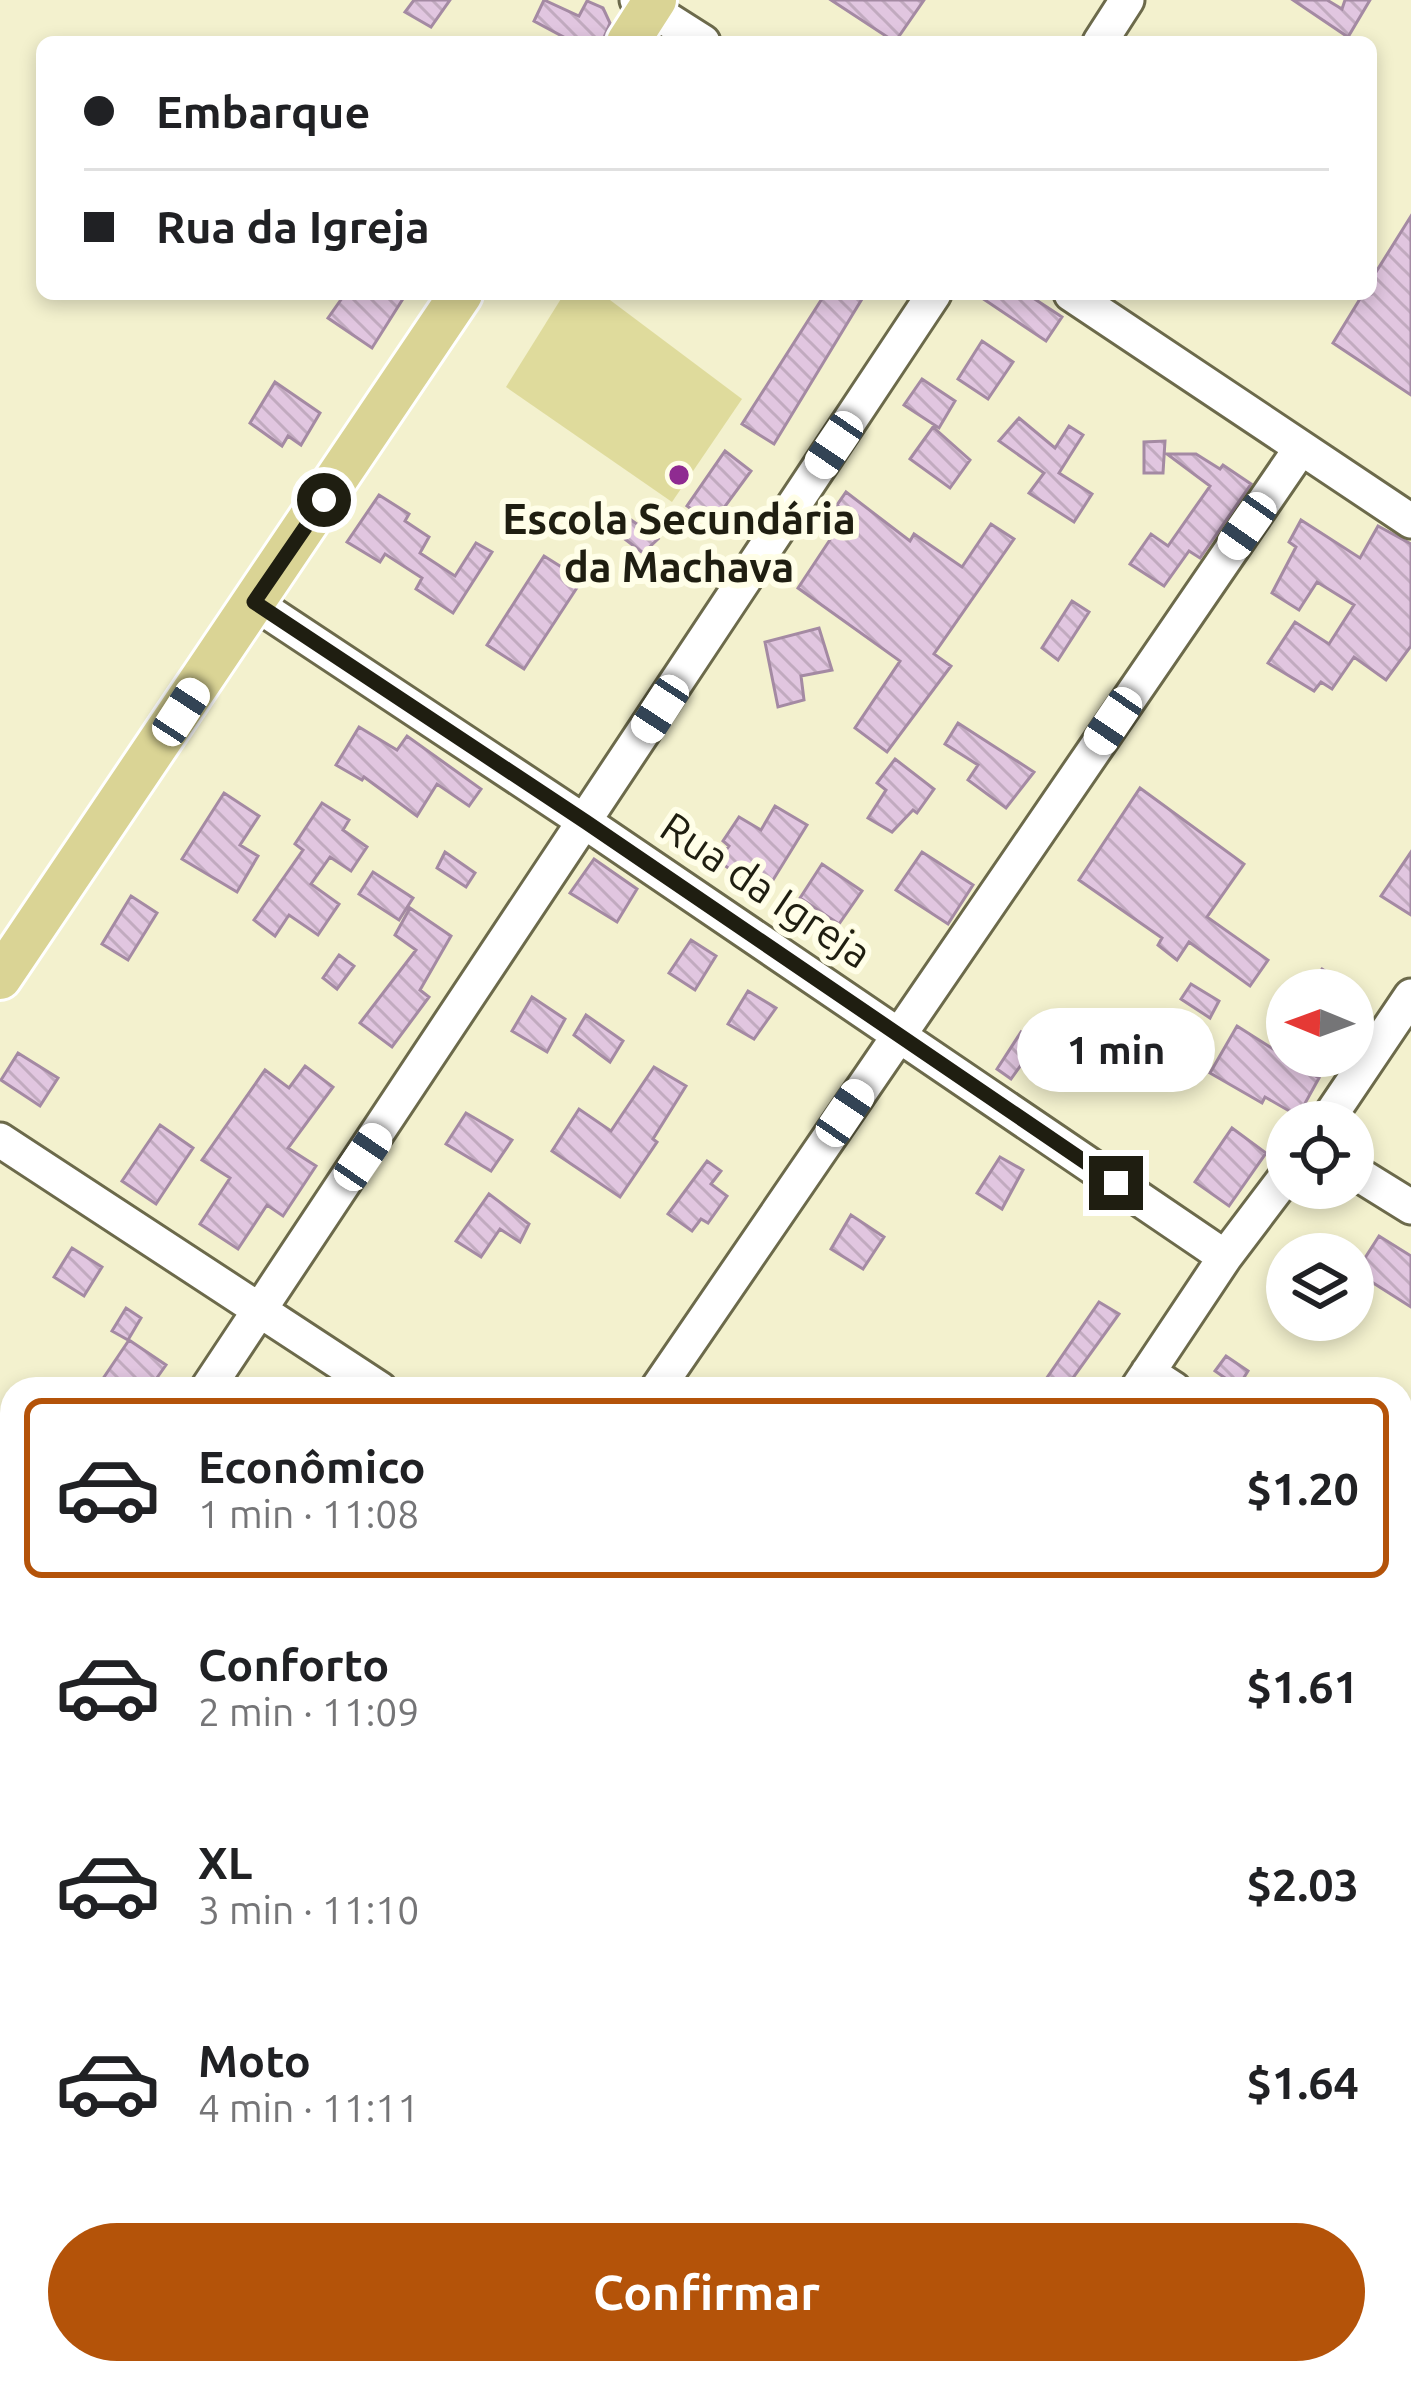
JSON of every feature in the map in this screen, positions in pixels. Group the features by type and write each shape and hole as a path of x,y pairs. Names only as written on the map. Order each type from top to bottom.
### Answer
{"main road":[{"path":"0,978 457,300"}],"street":[{"path":"1104,36 1127,0"},
{"path":"643,12 691,36"},
{"path":"215,1377 930,300"},
{"path":"1080,300 1411,521"},
{"path":"665,1377 1301,448"},
{"name":"Rua da Igreja","path":"254,602 1225,1257"},
{"path":"1340,1101 1411,996"},
{"path":"0,1140 362,1377"},
{"path":"1374,1184 1411,1207"},
{"path":"1157,1377 1225,1257 1266,1203"}],"shaded area":[{"path":"560,300 610,300 742,399 672,502 506,387"}],"building":[{"path":"414,0 450,0 431,27 405,12"},
{"path":"544,0 579,16 587,1 603,8 610,23 605,36 562,36 534,21"},
{"path":"831,0 924,0 899,36 886,36"},
{"path":"1293,0 1327,0 1342,9 1345,0 1370,0 1347,36"},
{"path":"1411,216 1411,395 1333,343 1359,300 1377,300 1377,270"},
{"path":"341,300 402,300 372,348 328,318"},
{"path":"821,300 861,300 774,444 742,424"},
{"path":"985,300 1036,300 1062,317 1046,341"},
{"path":"982,341 1013,362 988,399 958,379"},
{"path":"922,379 955,401 939,428 904,405"},
{"path":"275,382 320,413 301,445 288,436 282,446 250,423"},
{"path":"1019,418 1055,448 1069,426 1083,435 1059,473 1092,494 1074,522 1029,493 1044,473 999,441"},
{"path":"933,427 970,460 950,488 910,459"},
{"path":"1165,441 1163,473 1144,473 1144,442"},
{"path":"725,451 751,471 712,524 687,506"},
{"path":"1167,454 1196,454 1251,484 1200,558 1189,551 1164,586 1130,564 1151,534 1168,546 1210,486"},
{"path":"846,492 910,541 914,534 962,567 991,524 1014,539 934,654 951,666 887,752 855,728 900,661 798,588 847,514 837,505"},
{"path":"379,495 409,514 405,521 429,537 420,553 455,576 476,543 492,552 453,613 416,589 422,578 385,554 380,562 347,542"},
{"path":"624,515 658,539 643,553 613,530"},
{"path":"1301,520 1360,558 1378,526 1411,544 1411,646 1386,680 1354,657 1332,689 1321,682 1314,691 1268,663 1295,622 1329,644 1354,605 1317,582 1299,610 1272,593 1296,547 1289,542"},
{"path":"544,556 582,580 524,669 487,645"},
{"path":"1072,601 1089,612 1058,660 1042,648"},
{"path":"819,628 832,670 801,676 804,700 778,707 765,642"},
{"path":"958,723 1034,772 1006,808 968,780 978,765 945,744"},
{"path":"359,727 397,750 407,736 481,789 469,806 437,784 417,816 364,777 336,765"},
{"path":"895,759 934,789 917,813 913,810 892,832 868,818 886,790 877,783"},
{"path":"1140,788 1244,864 1207,917 1268,960 1250,986 1189,942 1177,960 1158,945 1162,938 1079,880"},
{"path":"224,793 259,816 240,845 258,856 237,892 182,859"},
{"path":"322,803 349,820 343,830 367,847 351,871 330,857 311,884 339,904 318,935 289,915 275,936 254,920 303,850 295,844"},
{"path":"775,806 807,825 765,893 718,861 729,846 723,841 739,817 761,830"},
{"path":"445,852 475,873 466,887 437,868"},
{"path":"922,852 973,885 948,924 896,890"},
{"path":"1411,852 1411,915 1381,896"},
{"path":"594,859 637,889 617,922 570,893"},
{"path":"822,864 862,891 839,924 800,898"},
{"path":"373,872 413,898 399,920 359,894"},
{"path":"131,896 157,913 128,960 102,944"},
{"path":"410,908 451,936 420,990 429,997 392,1047 360,1023 416,950 395,935"},
{"path":"691,940 716,956 695,990 669,973"},
{"path":"339,955 354,966 337,989 323,978"},
{"path":"1191,984 1219,1001 1210,1018 1181,999"},
{"path":"748,991 776,1008 754,1039 728,1024"},
{"path":"532,997 565,1019 547,1052 512,1031"},
{"path":"586,1015 623,1041 610,1062 574,1035"},
{"path":"1237,1026 1266,1045 1266,1077 1319,1078 1306,1101 1265,1097 1262,1103 1210,1073"},
{"path":"1021,1032 1036,1044 1011,1079 997,1069"},
{"path":"18,1053 58,1078 40,1106 1,1080"},
{"path":"305,1066 333,1087 288,1148 316,1166 283,1216 267,1205 238,1249 200,1224 230,1178 202,1160 265,1070 289,1088"},
{"path":"654,1067 686,1086 653,1139 657,1142 620,1197 552,1151 579,1109 611,1131"},
{"path":"466,1113 512,1140 491,1171 446,1144"},
{"path":"160,1125 193,1148 156,1204 122,1181"},
{"path":"1232,1128 1266,1153 1229,1206 1195,1182"},
{"path":"1000,1157 1023,1170 1002,1209 977,1193"},
{"path":"707,1161 721,1171 711,1184 727,1196 708,1223 701,1219 692,1231 668,1214"},
{"path":"489,1194 529,1224 520,1242 500,1229 481,1257 456,1241"},
{"path":"851,1215 884,1237 863,1269 831,1249"},
{"path":"1379,1236 1411,1256 1411,1307 1374,1283 1374,1244"},
{"path":"72,1248 102,1267 84,1296 54,1277"},
{"path":"1099,1302 1119,1314 1074,1377 1047,1377"},
{"path":"126,1308 141,1318 128,1340 112,1331"},
{"path":"129,1340 166,1365 158,1377 104,1377"},
{"path":"1226,1356 1248,1371 1244,1377 1224,1377 1215,1371"}],"place":[{"name":"Escola Secundária da Machava","path":"679,475"}],"route":[{"path":"324,500 254,602 1116,1183"}]}
